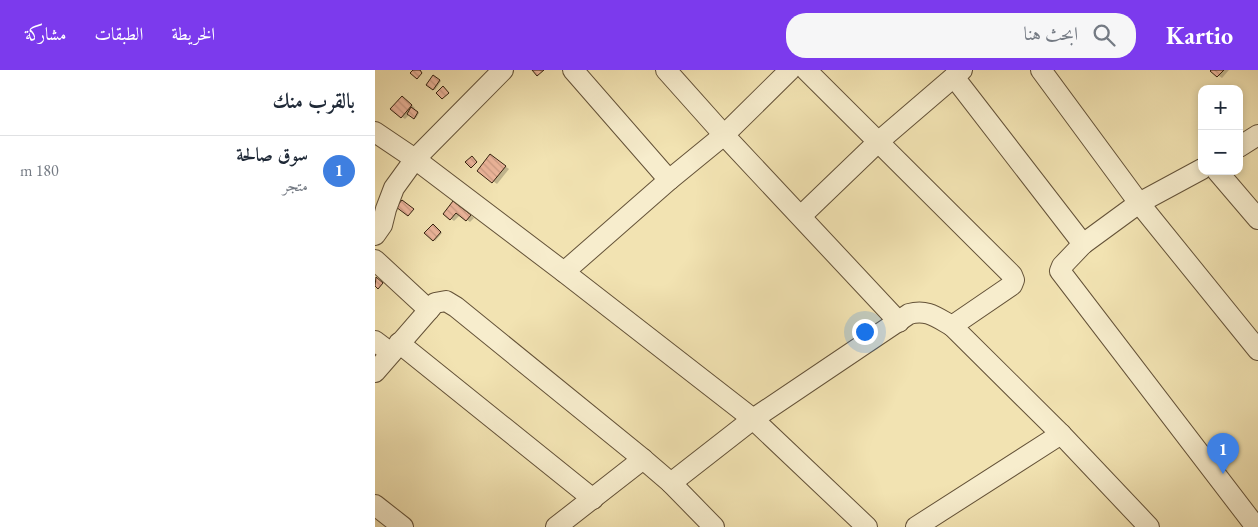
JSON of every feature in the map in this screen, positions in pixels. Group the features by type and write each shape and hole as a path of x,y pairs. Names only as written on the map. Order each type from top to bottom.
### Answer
{"street":[{"path":"375,235 382,225 394,188 415,160 503,70"},
{"path":"573,70 669,180"},
{"path":"666,70 724,135 899,322"},
{"path":"564,272 669,180 724,135 790,70"},
{"path":"806,70 1012,275 1014,280 1012,285 952,326"},
{"path":"1041,70 1139,203 1258,350"},
{"path":"801,216 879,142 958,74 1083,244"},
{"path":"375,132 564,272 753,419 867,527"},
{"path":"1243,144 1258,135"},
{"path":"1198,171 1139,203 1083,244 1061,266 1059,271 1256,527"},
{"path":"1220,175 1258,219"},
{"path":"375,260 429,310"},
{"path":"375,372 435,303 446,301 456,306 643,459 671,483 714,527"},
{"path":"671,483 753,419 909,314 919,311 932,315 952,326 1061,434 1149,527"},
{"path":"375,340 395,348 593,499"},
{"path":"916,527 1061,434"},
{"path":"556,527 643,459"},
{"path":"375,505 403,527"}],"building":[{"path":"413,70 420,70 422,73 417,79 410,73"},
{"path":"532,70 544,70 537,76"},
{"path":"1211,70 1224,70 1217,77"},
{"path":"433,75 440,80 433,90 426,85"},
{"path":"443,86 449,93 442,99 436,93"},
{"path":"402,96 412,105 401,118 390,109"},
{"path":"411,107 418,112 414,119 407,114"},
{"path":"490,154 506,166 492,183 477,171"},
{"path":"472,156 477,162 471,168 465,162"},
{"path":"402,200 414,209 408,216 396,207"},
{"path":"453,201 471,215 466,221 456,213 450,220 443,214"},
{"path":"433,224 441,232 433,241 424,233"},
{"path":"376,277 383,283 378,289 375,286"}],"place":[{"name":"سوق صالحة","path":"1223,474"}]}
